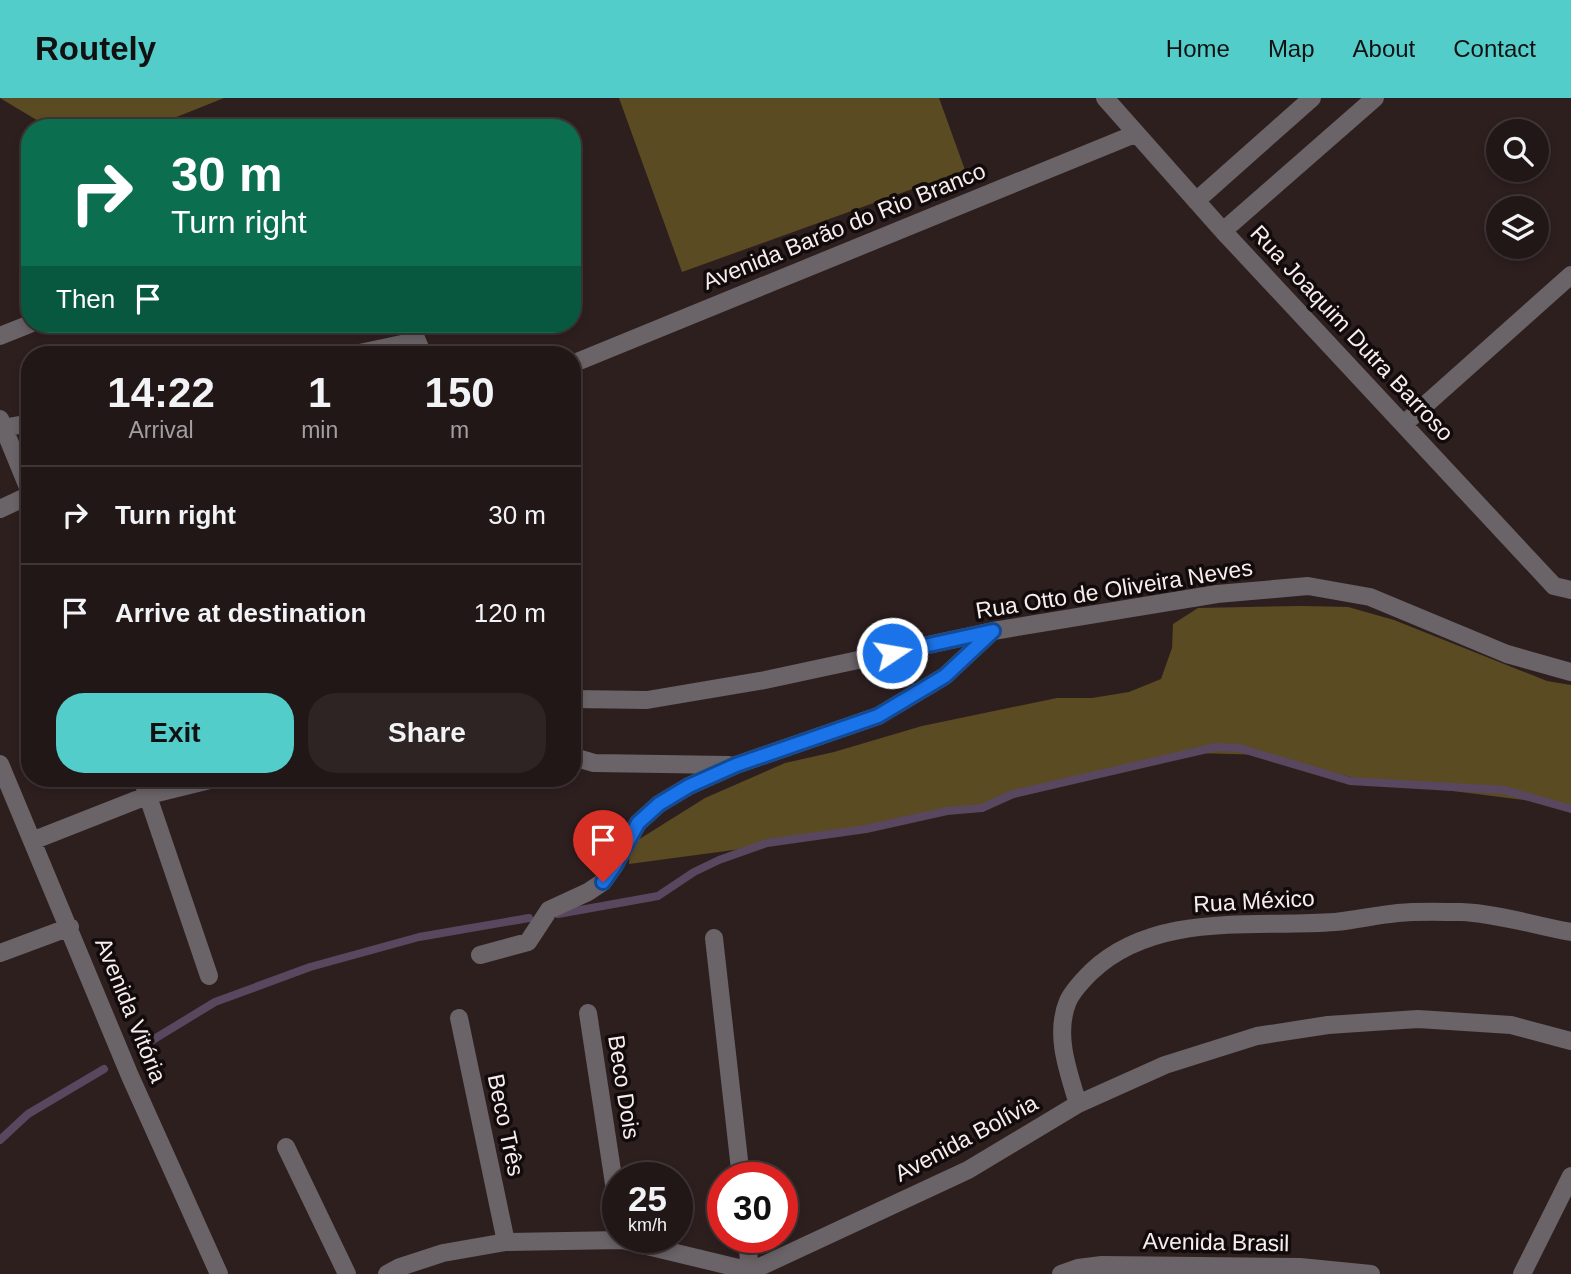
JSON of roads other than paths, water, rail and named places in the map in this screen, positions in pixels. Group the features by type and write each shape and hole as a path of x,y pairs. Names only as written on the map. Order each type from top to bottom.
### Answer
{"street":[{"name":"Rua Joaquim Dutra Barroso","path":"1105,98 1223,231 1554,586 1571,590"},
{"path":"1196,201 1312,98"},
{"path":"1223,231 1375,98"},
{"name":"Avenida Barão do Rio Branco","path":"581,360 1135,134"},
{"path":"1405,424 1571,275"},
{"path":"0,336 21,328"},
{"path":"21,423 2,424 21,472"},
{"path":"0,509 21,498"},
{"name":"Rua Otto de Oliveira Neves","path":"581,698 647,700 765,680 993,631 1217,594 1308,586 1370,597 1507,654 1571,673"},
{"path":"480,955 528,942 549,911 603,882 638,823 659,804 689,786 736,765 878,716 945,676 993,631"},
{"path":"581,759 594,763 736,765"},
{"name":"Avenida Vitória","path":"2,772 70,927 130,1076 219,1274"},
{"path":"32,841 145,787 209,976"},
{"name":"Rua México","path":"1078,1104 1065,1060 1062,1024 1069,1000 1082,980 1104,960 1157,935 1190,929 1336,922 1398,913 1464,912 1571,932"},
{"path":"0,953 70,927"},
{"path":"714,938 739,1162"},
{"name":"Beco Dois","path":"588,1013 611,1162"},
{"name":"Beco Três","path":"459,1018 506,1242"},
{"name":"Avenida Bolívia","path":"750,1272 968,1170 1078,1104 1165,1065 1257,1035 1328,1025 1418,1019 1511,1025 1571,1041"},
{"path":"286,1147 347,1274"},
{"path":"1522,1274 1571,1176"},
{"path":"387,1274 443,1253 506,1242 602,1240"},
{"path":"676,1253 750,1272 748,1253"},
{"name":"Avenida Brasil","path":"1061,1274 1078,1268 1300,1268 1371,1274"}],"waterway":[{"path":"558,914 658,896 694,872 767,843 866,829 947,811 982,808 1013,794 1216,747 1239,748 1350,781 1504,790 1571,809"},
{"path":"146,1044 215,1002 310,967 419,937 529,918"},
{"path":"0,1140 28,1114 104,1069"}]}
